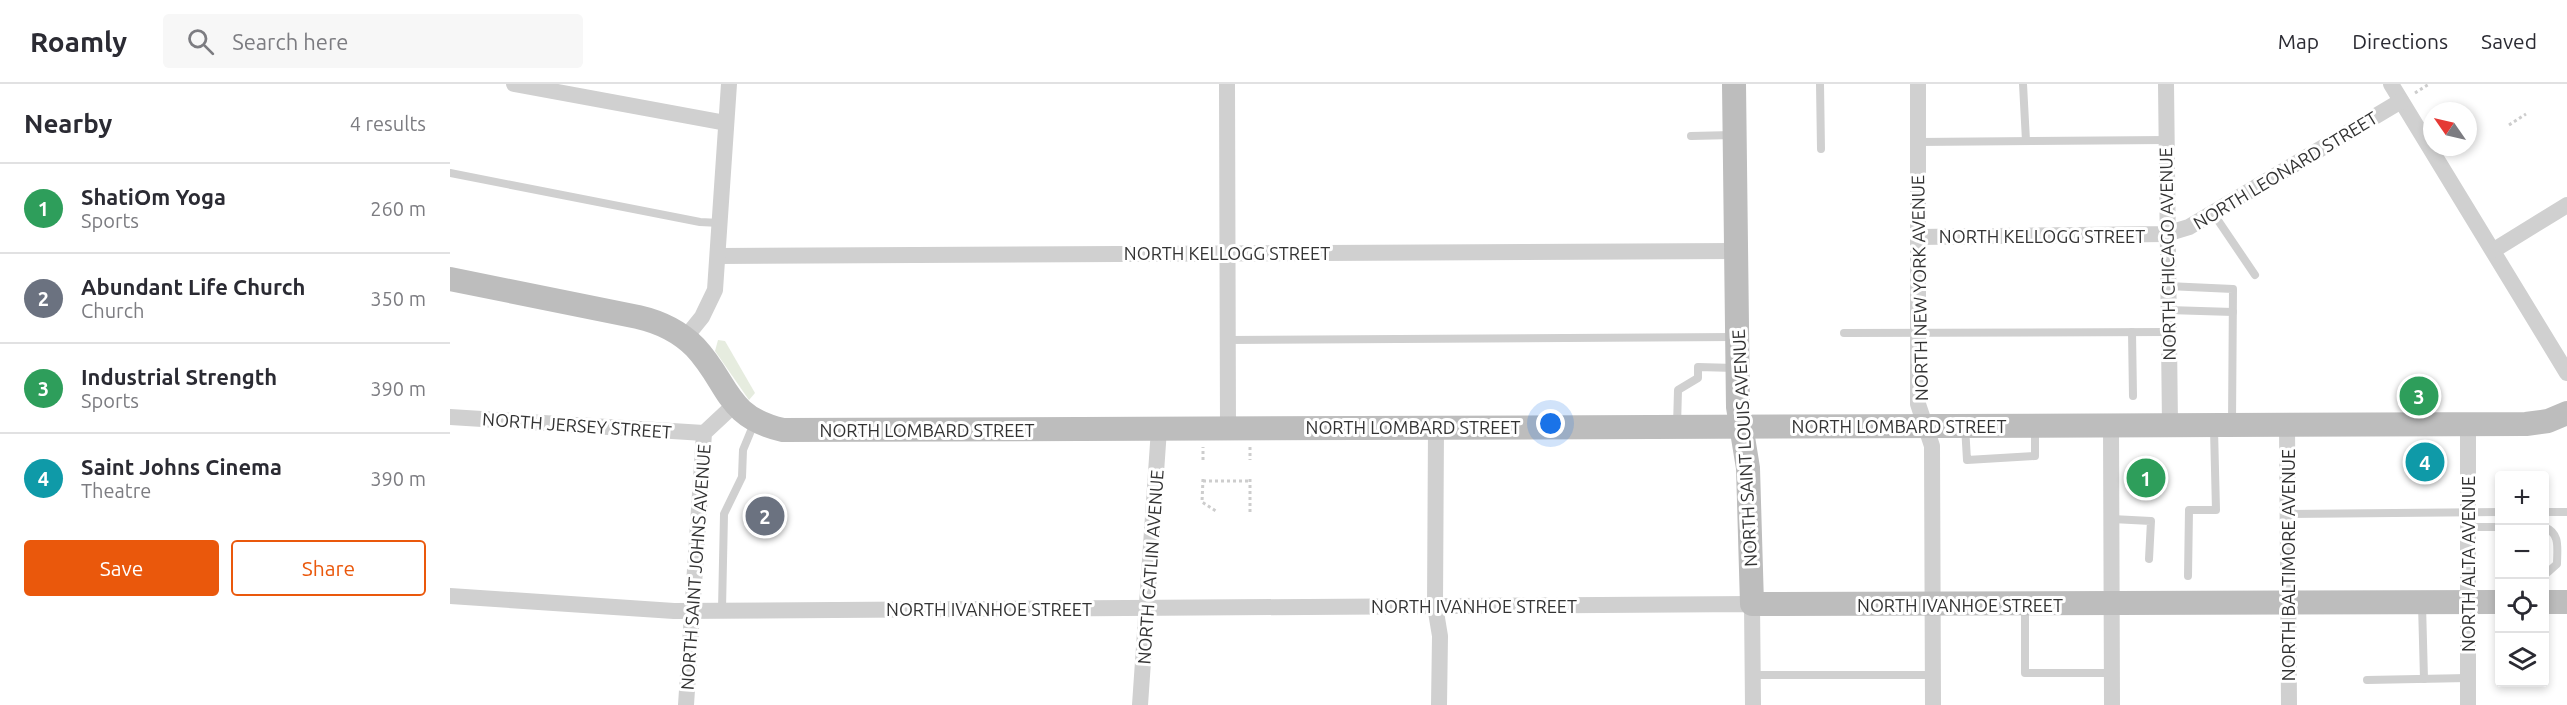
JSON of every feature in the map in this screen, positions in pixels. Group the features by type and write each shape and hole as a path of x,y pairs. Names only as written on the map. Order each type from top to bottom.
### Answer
{"main road":[{"name":"NORTH SAINT LOUIS AVENUE","path":"1734,84 1738,407 1748,468 1752,604"},
{"name":"NORTH LOMBARD STREET","path":"450,279 638,317 664,325 685,338 704,358 734,405 756,420 775,428 799,431 2538,423 2567,413"},
{"name":"NORTH IVANHOE STREET","path":"1752,604 1933,606 2495,602"},
{"path":"2549,602 2567,602"}],"street":[{"path":"514,84 726,123"},
{"path":"685,338 702,317 712,298 718,256 729,84"},
{"path":"1227,84 1228,428"},
{"name":"NORTH NEW YORK AVENUE","path":"1918,84 1920,333 1918,404 1932,446 1933,705"},
{"name":"NORTH CHICAGO AVENUE","path":"2166,84 2170,425"},
{"path":"2391,84 2567,373"},
{"name":"NORTH LEONARD STREET","path":"2166,234 2189,227 2401,101"},
{"path":"2494,250 2567,205"},
{"name":"NORTH KELLOGG STREET","path":"1918,237 2166,234"},
{"name":"NORTH KELLOGG STREET","path":"718,256 1736,251"},
{"name":"NORTH SAINT JOHNS AVENUE","path":"686,705 704,433 734,405"},
{"name":"NORTH JERSEY STREET","path":"450,417 704,433"},
{"name":"NORTH ALTA AVENUE","path":"2468,423 2468,705"},
{"name":"NORTH BALTIMORE AVENUE","path":"2287,425 2289,705"},
{"path":"2111,426 2112,705"},
{"path":"1436,427 1435,606 1440,636 1439,705"},
{"name":"NORTH CATLIN AVENUE","path":"1140,705 1159,429"},
{"name":"NORTH IVANHOE STREET","path":"450,596 692,610 1752,604"},
{"name":"NORTH SAINT LOUIS AVENUE","path":"1752,604 1753,705"}],"lane":[{"path":"1820,84 1821,149"},
{"path":"2023,84 2026,141"},
{"path":"1691,136 1734,135"},
{"path":"1918,142 2166,140"},
{"path":"450,173 700,222 720,223"},
{"path":"2213,213 2255,275"},
{"path":"2167,286 2233,289 2216,510 2189,510 2188,576"},
{"path":"2168,310 2233,312"},
{"path":"2132,332 2133,396"},
{"path":"1844,333 2168,332"},
{"path":"1228,340 1737,337"},
{"path":"1677,426 1678,390 1698,378 1698,367 1738,368"},
{"path":"722,609 724,514 742,477 743,450 756,420"},
{"path":"1965,426 1967,460 2035,456 2035,426"},
{"path":"2549,512 2567,512"},
{"path":"2468,520 2495,513"},
{"path":"2288,514 2468,520 2495,526"},
{"path":"2112,519 2151,521 2149,559"},
{"path":"2549,529 2557,539 2557,564 2549,571"},
{"path":"2421,603 2424,679"},
{"path":"2025,604 2025,673 2112,673"},
{"path":"1752,675 1933,675"},
{"path":"2367,680 2468,678"}],"path":[{"path":"2509,125 2526,114"},
{"path":"1203,447 1203,460"},
{"path":"1250,447 1250,460"},
{"path":"1216,511 1202,502 1203,480 1250,480 1250,512"}],"shaded area":[{"path":"718,340 725,341 755,393 749,400 715,351"}],"place":[{"name":"Industrial Strength","path":"2419,396"},
{"name":"Saint Johns Cinema","path":"2425,462"},
{"name":"ShatiOm Yoga","path":"2146,478"},
{"name":"Abundant Life Church","path":"765,516"}]}
